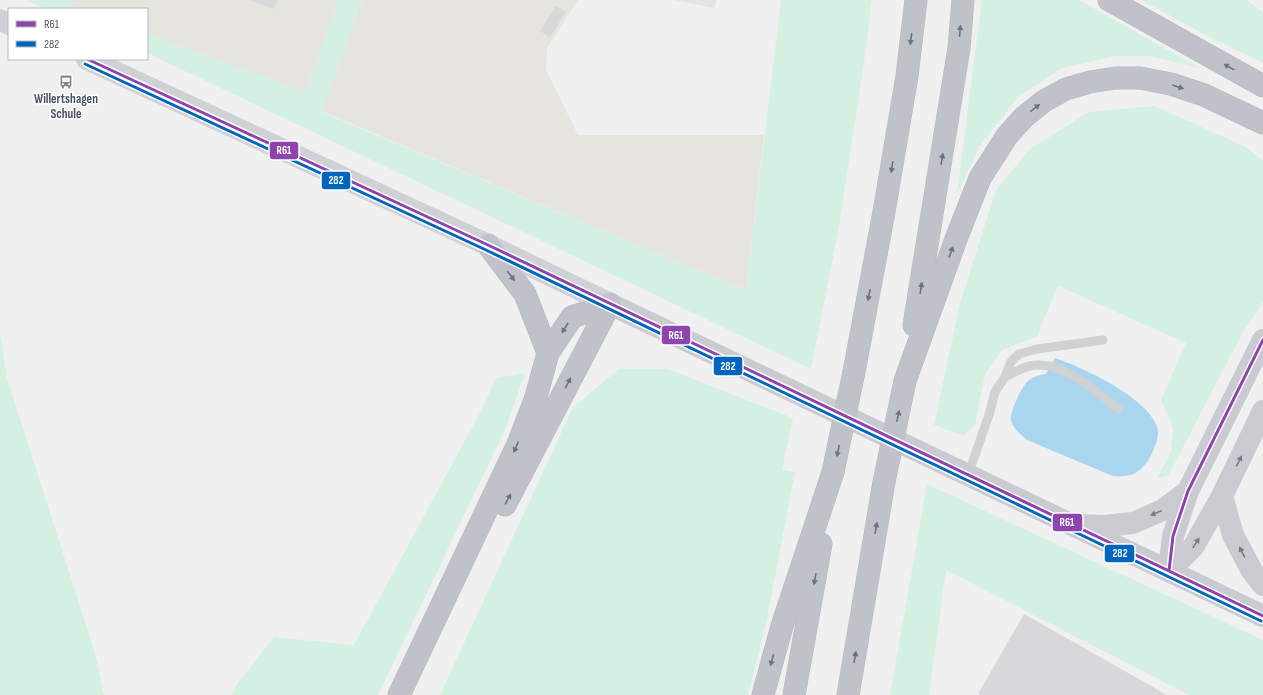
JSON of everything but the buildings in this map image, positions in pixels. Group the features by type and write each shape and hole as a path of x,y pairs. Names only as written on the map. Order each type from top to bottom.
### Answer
{"highway":[{"path":"794,695 834,472 884,212 906,83 916,0"},
{"path":"848,695 884,482 905,381 959,48 963,0"},
{"path":"1109,0 1263,86"},
{"path":"905,381 956,239 980,178 1007,136 1024,117 1044,101 1066,89 1090,82 1115,78 1140,78 1171,84 1204,96 1263,123"},
{"path":"488,246 525,294 548,353"},
{"path":"399,695 518,444 536,397 548,353 572,316 610,304"},
{"path":"413,695 490,533 610,304"},
{"path":"763,695 782,626 834,472"}],"main road":[{"path":"89,60 488,246 1263,616"},
{"path":"1169,572 1173,536 1188,491 1263,340"},
{"path":"1169,572 1194,546 1222,496 1263,411"},
{"path":"1071,524 1104,526 1133,523 1163,510 1188,491"},
{"path":"1222,496 1233,535 1252,570 1263,585"}],"lane":[{"path":"968,475 989,415 995,392 1005,377 1011,362 1019,354 1037,349 1103,340"},
{"path":"1005,377 1028,367 1036,365 1048,366 1066,372 1094,390 1118,409"}],"shaded area":[{"path":"56,0 339,0 305,92 148,34 148,8 78,8"},
{"path":"362,0 578,0 547,48 546,70 578,135 764,135 746,289 674,261 322,111"},
{"path":"674,0 717,0 714,8"}],"green space":[{"path":"25,0 71,0 70,5 78,8 44,8"},
{"path":"339,0 362,0 322,112 674,261 746,289 781,0 872,0 863,70 838,232 811,369 148,53 148,34 305,92"},
{"path":"982,0 1079,0 1200,68 1149,56 1115,56 1062,68 1019,96 979,147 957,194"},
{"path":"1142,0 1246,0 1263,12 1263,63 1205,35"},
{"path":"1155,106 1246,147 1263,161 1263,302 1242,334 1168,476 1157,478 1171,452 1173,428 1161,400 1186,343 1058,286 1037,336 1002,350 985,374 975,425 963,436 934,425 960,303 996,190 1030,149 1089,112"},
{"path":"0,333 7,378 95,653 104,695 0,695"},
{"path":"619,369 668,369 793,418 782,470 795,472 766,624 748,695 440,695 573,407"},
{"path":"525,373 505,430 378,695 232,695 237,684 274,637 354,645 481,411 496,378"},
{"path":"927,484 1263,640 1263,695 1189,695 946,570 929,695 890,695"}],"water":[{"path":"1055,358 1082,369 1114,386 1130,396 1153,418 1158,430 1157,441 1149,459 1138,472 1125,476 1113,476 1027,440 1012,424 1012,413 1021,390 1030,379 1046,374"}],"transit line":[{"name":"R61","path":"89,60 488,245 1263,616"},
{"name":"282","path":"85,64 486,250 1261,621"},
{"name":"R61","path":"1169,571 1173,536 1188,491 1263,340"}],"place":[{"name":"Willertshagen Schule","path":"66,82"}]}
